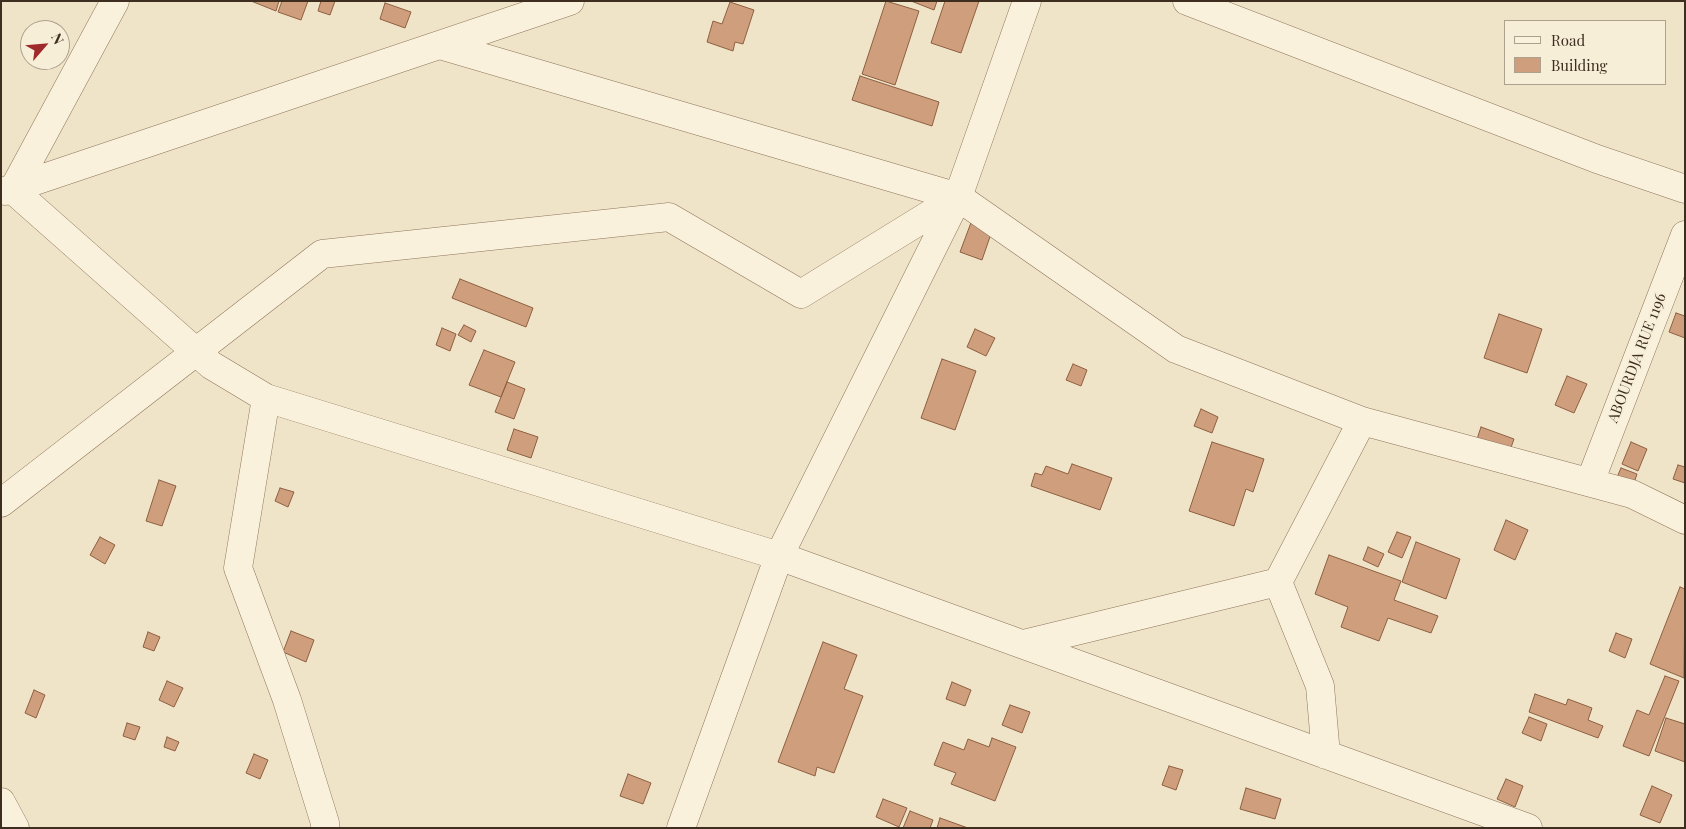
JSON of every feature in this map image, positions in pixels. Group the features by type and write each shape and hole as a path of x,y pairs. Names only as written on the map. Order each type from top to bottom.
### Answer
{"street":[{"path":"7,191 115,1"},
{"path":"7,191 570,1"},
{"path":"681,828 780,556 958,197 1027,1"},
{"path":"1187,1 1596,159 1685,189"},
{"path":"440,46 958,197 1176,349 1362,421 1632,494 1685,520"},
{"path":"7,191 212,365 266,398 780,556 1528,828"},
{"path":"1,503 322,254 669,217 801,294 958,197"},
{"name":"ABOURDJA RUE 1196","path":"1590,482 1685,234"},
{"path":"266,398 238,568 286,700 325,828"},
{"path":"1023,644 1278,582 1362,421"},
{"path":"1278,582 1320,686 1326,755"},
{"path":"1,802 15,828"}],"building":[{"path":"251,1 279,1 276,11"},
{"path":"282,1 308,1 301,20 278,12"},
{"path":"321,1 335,1 330,15 318,11"},
{"path":"886,1 919,11 895,85 862,74"},
{"path":"911,1 937,1 934,10"},
{"path":"945,1 979,1 961,53 931,43"},
{"path":"730,2 754,10 743,44 735,42 733,51 707,42 713,21 722,24"},
{"path":"385,3 411,12 405,28 380,19"},
{"path":"860,76 939,102 932,126 852,100"},
{"path":"972,220 993,228 982,260 960,252"},
{"path":"460,279 533,308 526,327 452,298"},
{"path":"1676,313 1685,316 1685,338 1669,332"},
{"path":"1499,314 1542,329 1527,373 1484,358"},
{"path":"464,325 476,331 471,342 458,335"},
{"path":"442,328 456,334 450,351 436,345"},
{"path":"975,329 995,338 986,356 967,347"},
{"path":"484,350 515,362 501,397 469,385"},
{"path":"942,359 976,371 955,430 921,418"},
{"path":"1073,364 1087,370 1081,386 1066,380"},
{"path":"1567,376 1587,384 1574,413 1555,405"},
{"path":"507,382 525,389 514,419 495,412"},
{"path":"1201,409 1218,417 1212,433 1194,426"},
{"path":"1481,427 1514,439 1508,456 1475,445"},
{"path":"514,429 538,437 531,458 507,450"},
{"path":"1212,442 1264,459 1253,492 1246,489 1234,526 1189,511"},
{"path":"1631,442 1647,449 1638,471 1622,464"},
{"path":"1072,464 1112,478 1100,510 1031,486 1035,473 1042,475 1046,466 1068,474"},
{"path":"1678,465 1685,467 1685,483 1673,479"},
{"path":"1621,468 1637,474 1632,489 1615,482"},
{"path":"159,480 176,486 162,526 146,521"},
{"path":"280,488 294,492 288,507 275,501"},
{"path":"1506,520 1528,530 1515,560 1494,550"},
{"path":"1397,532 1411,537 1402,558 1388,552"},
{"path":"100,537 115,545 105,564 90,555"},
{"path":"1416,542 1460,559 1446,599 1402,582"},
{"path":"1368,547 1384,554 1378,567 1363,560"},
{"path":"1329,555 1401,581 1394,600 1438,616 1431,633 1388,618 1379,641 1341,627 1348,607 1315,594"},
{"path":"1680,587 1685,589 1684,678 1650,664"},
{"path":"291,631 314,640 306,662 283,652"},
{"path":"148,632 160,637 154,651 143,647"},
{"path":"1616,633 1632,639 1625,658 1609,651"},
{"path":"823,642 857,655 844,689 863,696 834,773 817,767 815,776 778,762"},
{"path":"1665,676 1679,681 1649,756 1623,746 1637,710 1649,715"},
{"path":"167,681 183,688 174,707 159,700"},
{"path":"952,682 971,690 965,706 946,699"},
{"path":"34,690 45,695 36,718 25,713"},
{"path":"1535,694 1566,705 1568,699 1592,708 1588,720 1603,726 1598,738 1529,712"},
{"path":"1010,705 1030,712 1022,733 1002,725"},
{"path":"1529,717 1547,724 1541,741 1522,733"},
{"path":"1666,718 1685,724 1685,762 1655,751"},
{"path":"127,723 140,727 135,740 123,736"},
{"path":"167,737 179,742 175,751 164,747"},
{"path":"992,738 1016,747 995,801 951,784 956,773 934,765 943,742 964,750 968,739 989,747"},
{"path":"254,754 268,760 260,779 246,773"},
{"path":"1169,766 1183,770 1176,790 1162,785"},
{"path":"628,774 651,783 643,804 620,796"},
{"path":"1506,779 1523,786 1515,807 1497,799"},
{"path":"1652,786 1672,795 1660,823 1640,815"},
{"path":"1246,788 1281,799 1275,819 1240,809"},
{"path":"883,799 907,808 899,827 876,817"},
{"path":"910,811 933,820 930,828 903,828"},
{"path":"940,818 968,828 937,828"}]}
